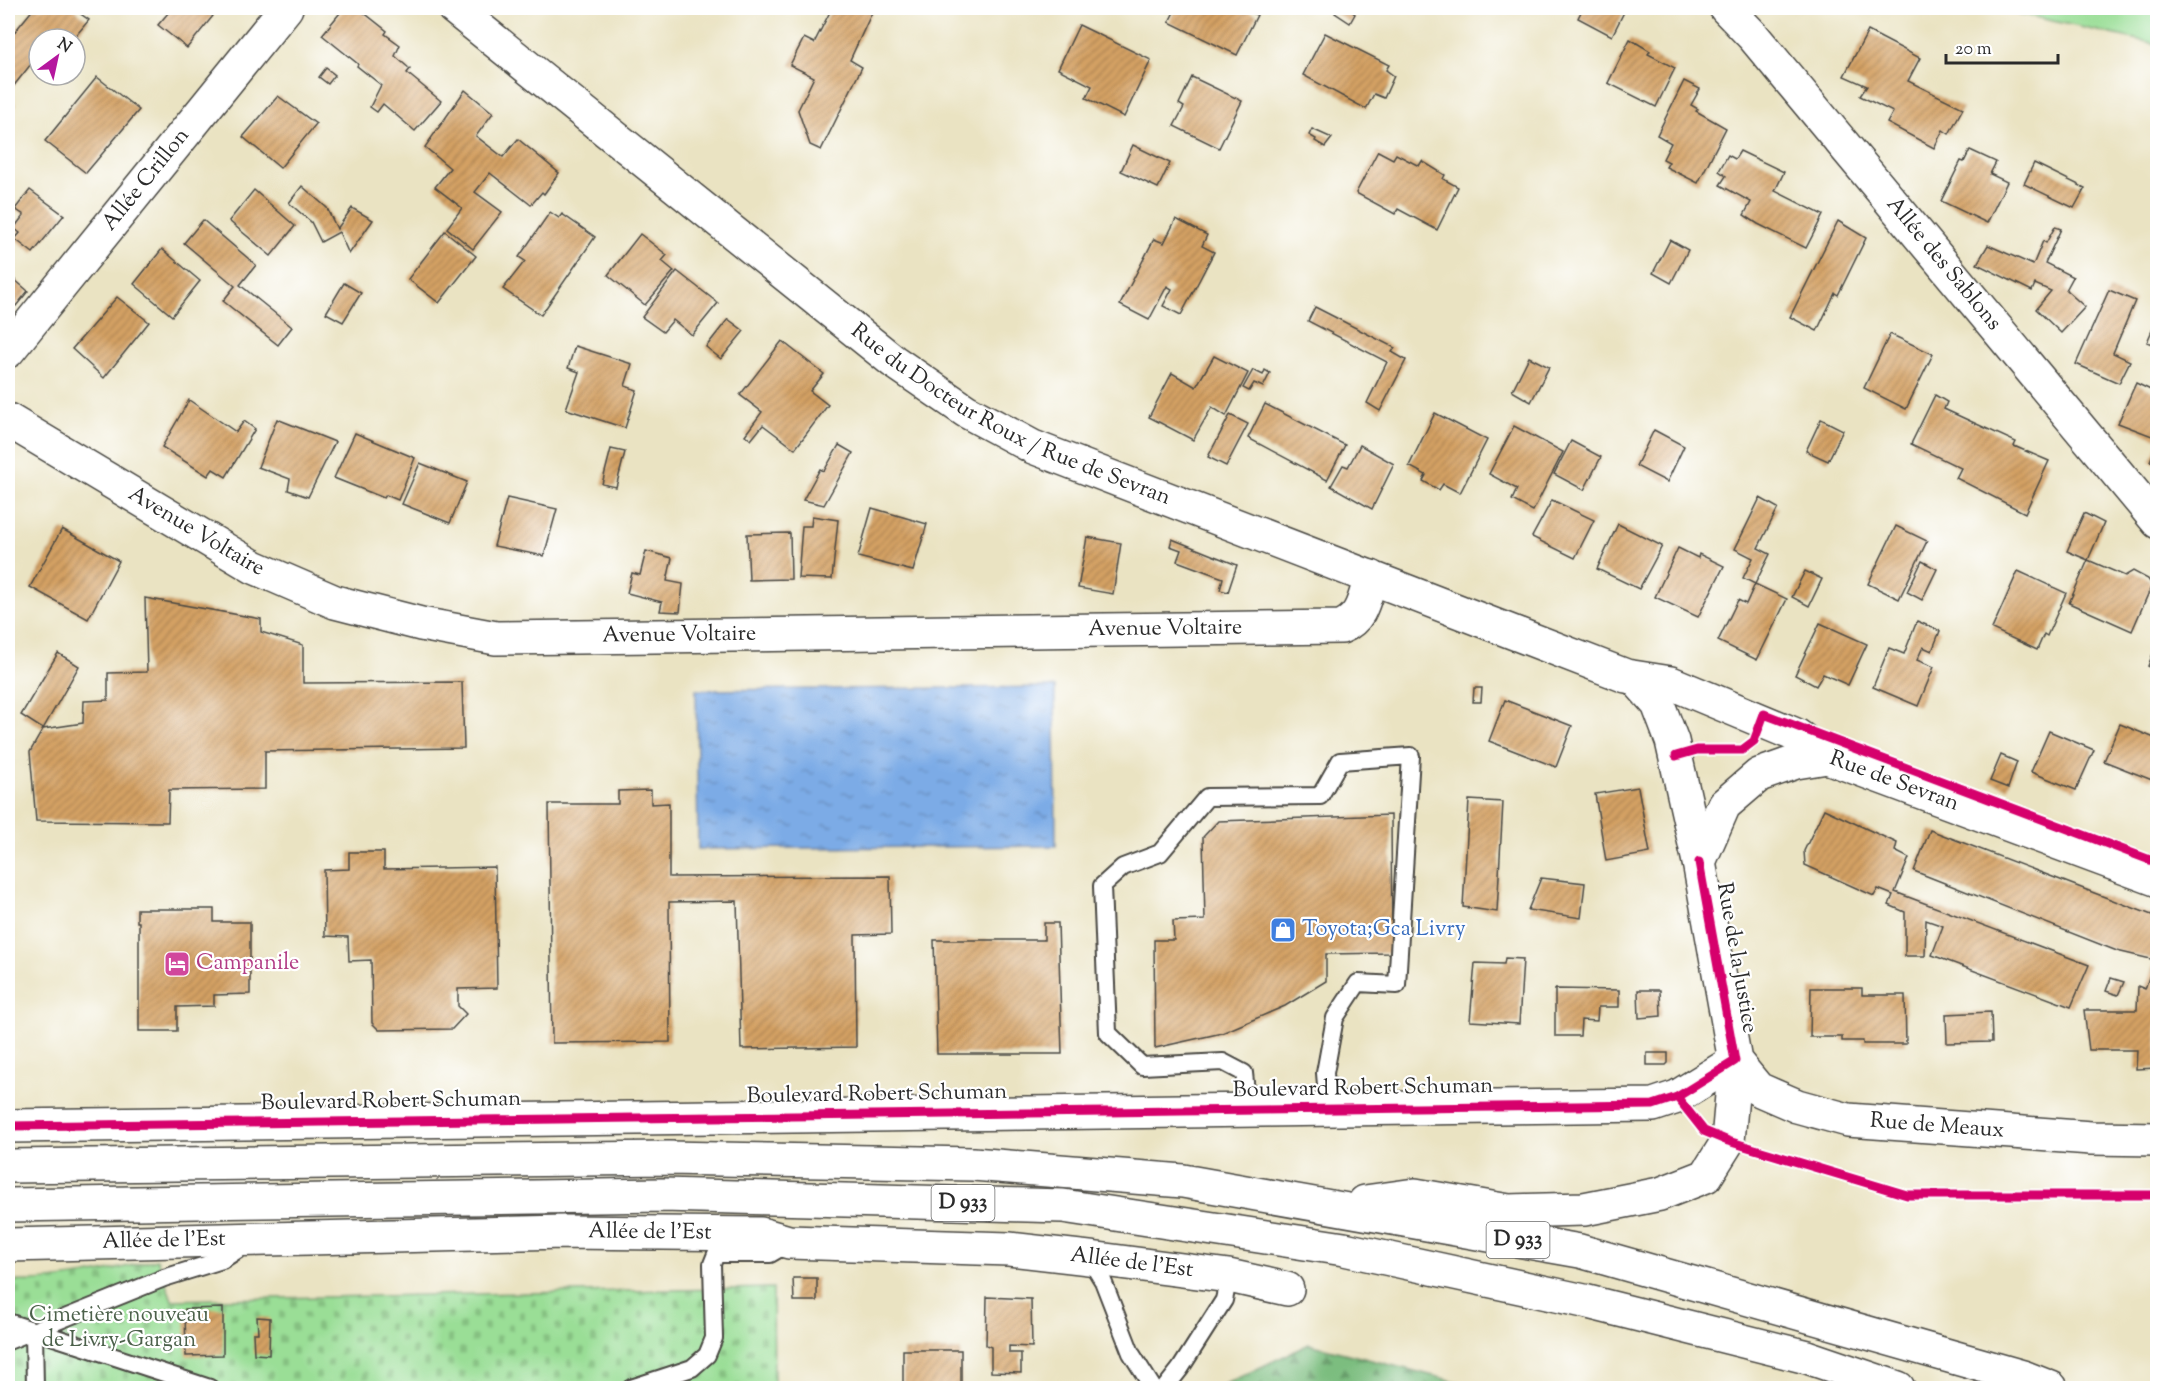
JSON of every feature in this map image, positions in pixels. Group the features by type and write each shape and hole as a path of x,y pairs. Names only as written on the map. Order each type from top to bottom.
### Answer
{"main road":[{"name":"Allée Crillon","path":"8,351 285,8"},
{"name":"Rue du Docteur Roux / Rue de Sevran","path":"454,8 893,361 966,411 1033,447 1468,616"},
{"name":"Allée des Sablons","path":"1726,8 1753,36 2157,522"},
{"name":"Avenue Voltaire","path":"8,420 254,567 335,602 422,624 496,638 1341,627 1353,622 1360,611 1371,577"},
{"name":"Rue de Sevran","path":"1468,616 1636,680 1671,683 1796,735 1827,757 2157,880"},
{"name":"Rue de la Justice","path":"1636,680 1658,704 1672,741 1699,862 1735,1061"},
{"name":"Rue de la Justice","path":"1699,862 1724,805 1759,775 1796,762 1827,757"},
{"name":"Boulevard Robert Schuman","path":"8,1126 1653,1105 1677,1097 1735,1061"},
{"name":"Rue de Meaux","path":"1735,1061 1758,1089 1797,1107 1848,1120 2091,1138 2157,1139"},
{"path":"1333,1206 1415,1195 1509,1211 1584,1209 1660,1194 1706,1176 1728,1141 1735,1061"},
{"name":"D 933","path":"8,1166 668,1158 973,1164 1183,1181 1580,1251 1990,1368 2051,1389"},
{"name":"D 933","path":"8,1205 663,1195 1063,1206 1344,1249 1584,1301 1807,1357 1898,1389"},
{"name":"Allée de l'Est","path":"8,1245 564,1232 761,1233 789,1242 1009,1250 1089,1258 1229,1276 1287,1289"}],"lane":[{"path":"1248,1110 1244,1073 1223,1062 1142,1066 1108,1033 1102,886 1124,867 1160,853 1207,797 1320,796 1340,761 1411,756 1397,985 1358,983 1335,1018 1325,1073 1328,1109"},
{"path":"8,1341 164,1278 222,1260 251,1240"},
{"path":"631,1389 692,1368 707,1355 714,1338 712,1264 716,1254 770,1254 789,1242"},
{"path":"1089,1258 1103,1281 1131,1353 1153,1389"},
{"path":"1165,1389 1224,1300 1229,1276"},
{"path":"8,1322 210,1389"},
{"path":"34,1331 35,1389"}],"green space":[{"path":"1993,8 2157,8 2157,44"},
{"name":"Cimetière nouveau de Livry-Gargan","path":"157,1259 172,1300 773,1288 774,1388 8,1388 8,1281 83,1276"},
{"path":"1309,1344 1473,1386 1481,1388 1217,1388"}],"water":[{"path":"1055,687 1056,846 698,849 696,690"}],"building":[{"path":"34,8 77,8 75,10 89,20 83,27 27,27 27,69 8,93 8,40"},
{"path":"163,8 202,8 213,16 187,48 158,25 169,12"},
{"path":"344,8 358,8 387,31 385,34 400,45 395,56 410,69 407,73 441,101 415,131 383,104 377,112 370,107 381,85 322,35"},
{"path":"832,8 874,8 850,60 862,67 821,150 810,145 798,110 814,77 790,65 804,38 814,43"},
{"path":"1176,8 1241,8 1257,15 1237,55 1169,22"},
{"path":"1338,8 1348,8 1355,14 1350,23 1335,13"},
{"path":"1583,8 1626,8 1612,36 1578,18"},
{"path":"1079,25 1151,60 1124,117 1086,98 1092,86 1058,69"},
{"path":"1868,31 1920,58 1908,81 1963,108 1949,134 1943,130 1934,148 1887,123 1893,112 1860,96 1867,86 1844,76"},
{"path":"1325,33 1389,65 1386,70 1394,76 1384,98 1374,94 1366,109 1303,75"},
{"path":"1630,39 1650,51 1648,54 1675,68 1656,107 1608,83"},
{"path":"326,68 335,75 328,84 319,77"},
{"path":"97,77 139,110 86,173 45,141"},
{"path":"1192,77 1242,101 1219,148 1174,126 1184,107 1179,104"},
{"path":"1684,81 1700,89 1691,105 1698,109 1696,111 1726,128 1698,183 1666,167 1669,162 1663,159 1671,143 1657,135"},
{"path":"465,90 493,113 476,136 503,157 518,139 559,173 544,194 542,192 531,205 490,173 475,192 502,212 473,249 447,228 462,208 435,187 450,168 425,147"},
{"path":"278,96 316,124 280,168 243,137"},
{"path":"8,97 16,105 8,116"},
{"path":"1312,129 1332,138 1325,147 1309,135"},
{"path":"1133,145 1170,163 1158,188 1121,171"},
{"path":"1970,150 1996,162 1990,174 2007,182 1987,223 1941,201 1961,161 1964,162"},
{"path":"1378,151 1393,159 1396,154 1419,166 1422,161 1445,175 1443,179 1458,187 1437,230 1398,209 1395,214 1356,193"},
{"path":"1740,151 1784,172 1775,191 1823,215 1806,248 1744,215 1751,202 1720,185 1726,176 1719,171 1728,155 1735,159"},
{"path":"2034,163 2085,188 2074,208 2024,184"},
{"path":"302,186 327,208 337,229 352,208 373,220 349,254 339,232 321,242 311,222 289,203"},
{"path":"30,190 64,215 33,253 15,239 20,233 14,228 24,215 15,209"},
{"path":"254,190 295,226 271,256 229,221"},
{"path":"550,212 559,218 562,214 595,237 541,315 503,289 525,261 519,257"},
{"path":"1176,219 1207,235 1202,246 1214,252 1181,315 1163,306 1172,289 1167,286 1149,320 1120,305 1154,239 1164,243"},
{"path":"203,220 256,265 240,285 292,327 278,345 223,301 235,286 184,243"},
{"path":"1838,221 1866,238 1817,331 1790,317"},
{"path":"2055,227 2061,229 2045,263 2073,277 2066,290 2085,307 2061,333 2036,309 2051,291 2035,284 2032,291 1977,264 1988,245 2033,265 2043,241 2046,243"},
{"path":"445,231 476,256 439,303 408,279"},
{"path":"640,234 667,255 662,261 674,271 645,305 608,275"},
{"path":"1670,240 1688,250 1671,283 1653,273"},
{"path":"162,249 200,281 172,316 134,284"},
{"path":"677,271 718,303 692,335 673,320 663,332 642,317"},
{"path":"8,274 28,291 16,306 8,300"},
{"path":"344,283 361,293 343,322 326,313"},
{"path":"2109,290 2135,301 2113,353 2130,361 2119,383 2076,364"},
{"path":"117,297 149,322 104,378 72,349"},
{"path":"1315,307 1395,348 1392,352 1406,360 1380,411 1367,403 1387,362 1308,321"},
{"path":"728,319 744,331 721,359 706,347"},
{"path":"2157,319 2157,346 2147,342"},
{"path":"1890,334 1933,354 1906,409 1864,388"},
{"path":"782,341 824,374 810,391 828,405 795,449 763,425 751,440 745,435 762,412 740,395"},
{"path":"575,346 632,364 625,386 637,390 625,428 566,409 579,372 568,368"},
{"path":"1214,356 1248,373 1226,416 1212,407 1193,440 1149,417 1172,373 1196,387"},
{"path":"1529,357 1549,367 1531,402 1512,391"},
{"path":"1253,370 1263,375 1265,370 1270,373 1263,387 1254,383 1249,391 1243,388"},
{"path":"2136,383 2157,393 2157,438 2118,423"},
{"path":"1935,395 1947,402 1944,409 2016,442 2014,446 2049,461 2025,513 1956,478 1961,468 1911,444"},
{"path":"189,400 236,432 244,421 255,429 226,477 213,469 208,476 162,447"},
{"path":"1265,404 1345,445 1327,480 1248,438"},
{"path":"1435,413 1487,440 1460,493 1443,484 1439,490 1423,481 1426,475 1409,466"},
{"path":"1230,415 1248,424 1226,466 1208,457"},
{"path":"277,419 335,442 308,497 288,490 290,479 258,467"},
{"path":"1821,419 1843,430 1828,461 1806,451"},
{"path":"1514,426 1563,452 1533,511 1512,500 1517,489 1489,474"},
{"path":"1654,430 1684,446 1667,482 1636,466"},
{"path":"355,433 415,458 398,500 386,495 384,498 334,478"},
{"path":"1571,441 1601,457 1584,490 1554,474"},
{"path":"839,445 853,453 824,505 803,500 820,469 824,471"},
{"path":"1360,445 1394,464 1372,509 1331,486 1343,465 1348,467"},
{"path":"2157,445 2157,464 2150,461"},
{"path":"611,449 625,452 616,487 602,484"},
{"path":"420,463 467,482 450,523 402,504"},
{"path":"507,498 557,509 544,556 494,546"},
{"path":"1760,498 1778,508 1758,548 1770,554 1755,584 1743,578 1753,558 1735,549"},
{"path":"1552,500 1594,520 1575,558 1532,537"},
{"path":"872,508 927,524 913,571 858,557"},
{"path":"2084,513 2104,523 2088,560 2067,551"},
{"path":"812,516 838,520 832,579 798,578 802,526 811,526"},
{"path":"1618,524 1662,546 1639,589 1597,569"},
{"path":"1896,526 1927,541 1899,599 1868,584"},
{"path":"62,529 119,561 88,619 30,587"},
{"path":"790,533 791,579 749,580 747,534"},
{"path":"1087,537 1121,543 1113,594 1078,588"},
{"path":"1172,539 1237,565 1228,592 1220,590 1223,578 1177,561 1181,550 1170,546"},
{"path":"1678,548 1698,558 1699,554 1724,566 1698,617 1655,597"},
{"path":"646,551 672,558 667,581 683,584 680,612 660,611 662,602 627,593 632,573 640,575"},
{"path":"2088,560 2125,576 2133,571 2148,579 2152,585 2132,631 2069,603"},
{"path":"1922,561 1937,569 1922,600 1907,592"},
{"path":"1805,571 1822,579 1809,606 1792,597"},
{"path":"2018,571 2066,593 2047,636 2044,634 2037,650 1992,629"},
{"path":"1755,584 1787,599 1757,660 1718,641 1738,600 1746,604"},
{"path":"145,598 261,619 261,632 303,645 303,683 462,682 464,748 265,751 265,789 169,790 168,822 36,821 30,752 43,729 83,723 84,701 108,700 108,673 147,672"},
{"path":"1917,621 1940,631 1932,651 1923,647 1917,660 1934,667 1918,706 1873,687 1889,648 1904,654"},
{"path":"1820,623 1867,644 1848,685 1823,674 1816,686 1795,675"},
{"path":"2157,643 2157,670 2148,666"},
{"path":"58,653 79,666 43,729 21,715"},
{"path":"1474,688 1482,688 1481,702 1473,702"},
{"path":"1505,700 1572,726 1556,767 1489,741"},
{"path":"2120,724 2157,739 2157,767 2152,780 2104,761"},
{"path":"2049,731 2094,750 2076,790 2031,772"},
{"path":"2001,755 2017,762 2008,788 1990,781"},
{"path":"1638,787 1650,853 1606,861 1595,794"},
{"path":"651,790 651,804 669,803 669,877 890,876 891,934 855,935 856,1047 741,1049 737,901 669,902 670,1042 552,1043 549,804 618,804 618,791"},
{"path":"1469,800 1503,802 1497,912 1463,907"},
{"path":"1824,809 1897,843 1895,851 1909,858 1895,892 2089,965 2071,1007 1932,955 1943,926 1926,920 1925,956 1905,956 1905,912 1889,905 1893,895 1878,889 1874,896 1805,865 1804,851"},
{"name":"Toyota;Gca Livry","path":"1391,815 1392,953 1326,954 1326,981 1285,1006 1222,1033 1155,1048 1154,940 1174,940 1173,921 1205,920 1203,837 1218,821"},
{"path":"1930,830 2157,917 2157,1068 2136,1069 2137,1050 2089,1050 2084,1010 2137,1010 2138,986 2145,989 2155,960 2117,951 1914,871"},
{"path":"349,852 384,852 384,869 495,867 497,988 458,989 458,1006 466,1014 452,1029 379,1030 372,1023 371,960 349,961 348,937 325,936 324,870 349,869"},
{"path":"1541,878 1585,883 1581,918 1528,910"},
{"path":"137,909 214,909 214,922 250,922 250,994 214,995 214,1006 177,1007 177,1031 139,1031"},
{"path":"1044,923 1058,923 1062,1054 937,1054 934,940 1044,940"},
{"path":"1505,958 1523,959 1519,1024 1470,1021 1475,963 1504,964"},
{"path":"2111,978 2124,982 2118,995 2106,991"},
{"path":"1811,988 1862,988 1862,995 1905,995 1906,1044 1863,1044 1863,1041 1842,1041 1842,1037 1810,1037"},
{"path":"1555,989 1619,990 1619,1007 1598,1007 1597,1021 1581,1020 1580,1036 1555,1036"},
{"path":"1638,990 1660,990 1661,1016 1639,1018"},
{"path":"1991,1012 1992,1042 1947,1043 1946,1014"},
{"path":"1647,1053 1668,1053 1668,1063 1666,1065 1647,1065"},
{"path":"793,1278 817,1278 817,1301 794,1301"},
{"path":"987,1297 1031,1299 1032,1347 1009,1346 1009,1353 1021,1353 1021,1373 991,1372 991,1347 986,1345"},
{"path":"223,1308 223,1355 186,1356 185,1309"},
{"path":"257,1317 270,1318 269,1355 254,1354 253,1333 258,1333"},
{"path":"903,1350 961,1350 961,1388 903,1388"}],"cycle path":[{"path":"1676,756 1697,750 1742,750 1754,741 1764,714 2158,863"},
{"path":"8,1126 1653,1105 1677,1097 1735,1061 1699,862"},
{"path":"1677,1097 1704,1131 1728,1141 1907,1195 2158,1195"}],"place":[{"name":"Toyota;Gca Livry","path":"1283,930"},
{"name":"Campanile","path":"177,964"}]}
